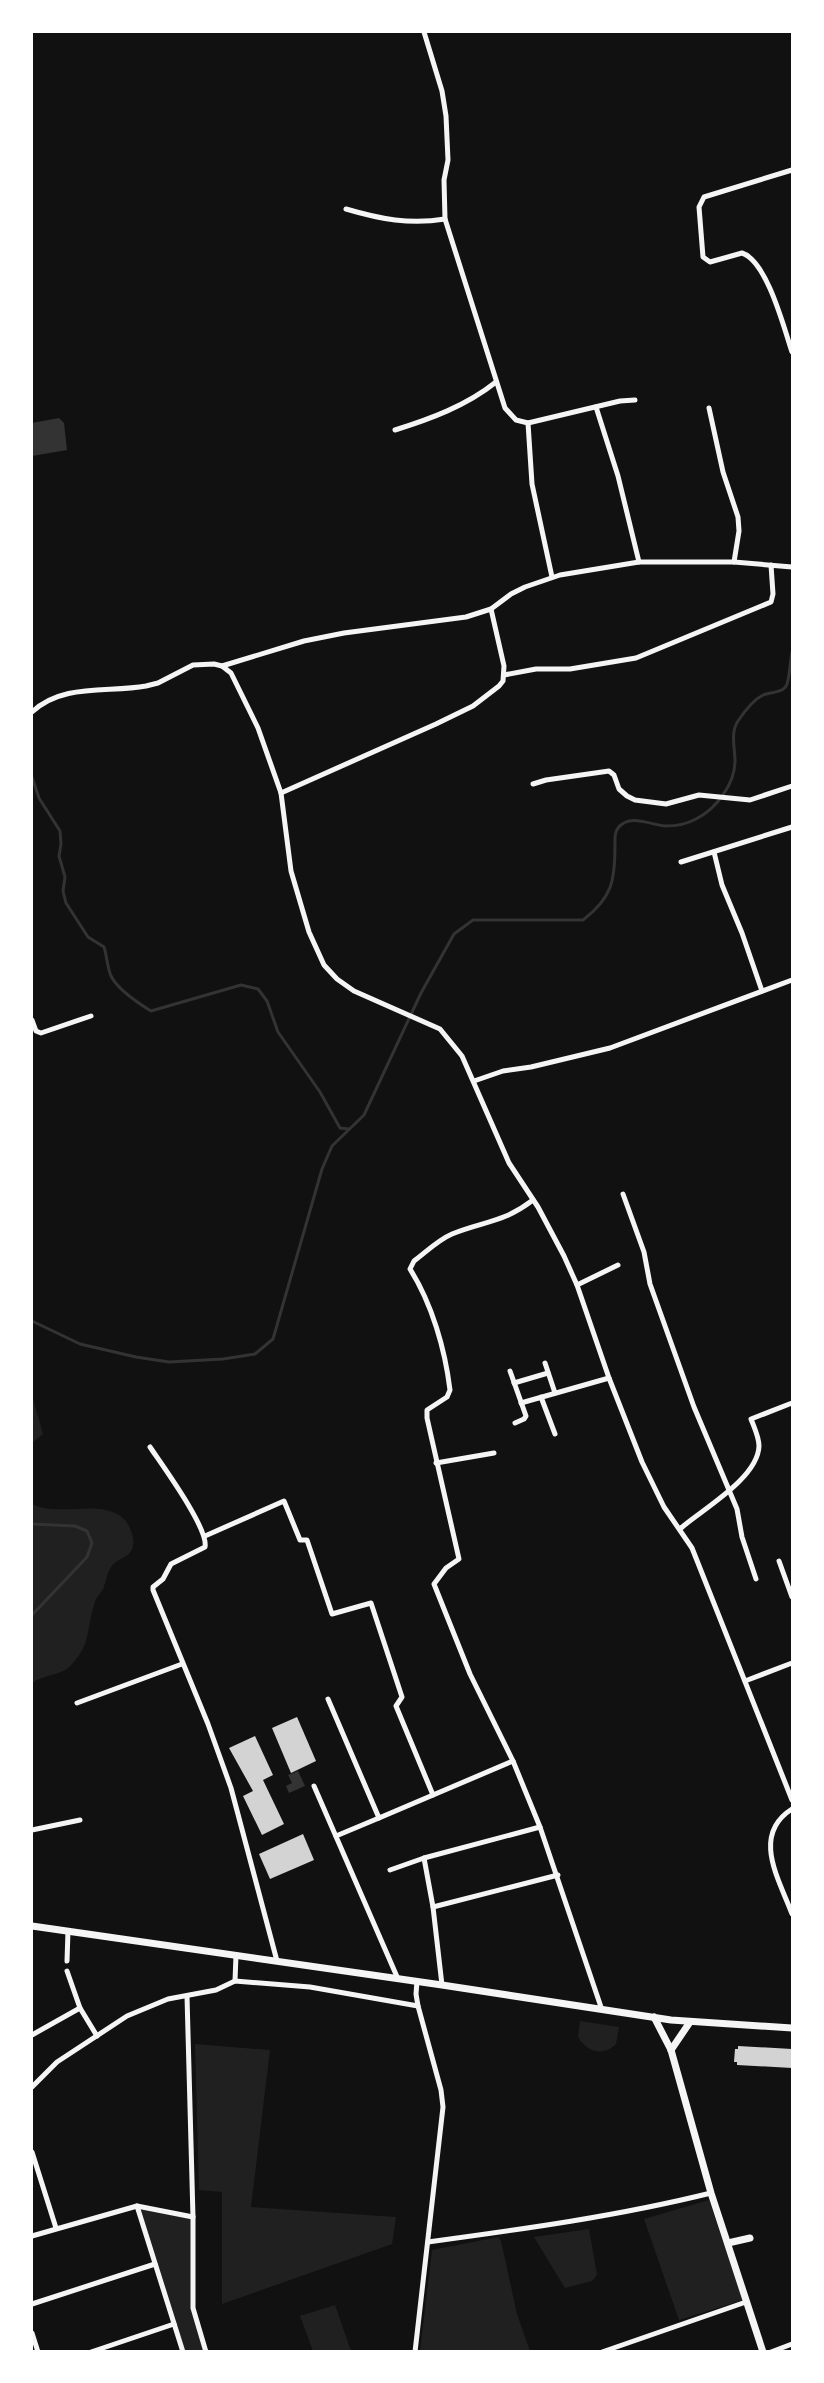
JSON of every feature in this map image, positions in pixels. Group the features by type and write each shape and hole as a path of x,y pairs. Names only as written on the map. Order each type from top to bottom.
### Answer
{"street":[{"path":"424,32 442,91 446,116 448,160 444,180 445,219 495,382 509,414 516,420 528,423 634,400"},
{"path":"792,170 704,197 699,207 704,257 710,262 742,253 750,257 761,272 776,303 792,352"},
{"path":"346,208 371,216 409,223 445,219"},
{"path":"395,430 434,418 481,394 495,382"},
{"path":"596,407 618,476 639,562"},
{"path":"709,408 723,472 738,518 739,531 734,562"},
{"path":"528,423 532,484 552,577"},
{"path":"222,666 304,641 344,633 461,618 491,609 518,590 552,577 639,562 734,562 792,567"},
{"path":"504,675 536,669 570,669 636,658 771,602 773,594 771,565"},
{"path":"281,793 472,706 499,686 504,675 504,666 491,609"},
{"path":"32,712 43,703 65,694 139,688 158,683 193,665 210,663 222,666 231,673 245,699 281,793 291,871 309,932 324,964 348,987 402,1013 436,1026 452,1042 474,1081 508,1163 551,1229 577,1285 609,1378 642,1462 664,1507 681,1528 705,1577 792,1800"},
{"path":"533,784 609,771 622,792 635,800 666,804 699,795 740,800 755,799 792,786"},
{"path":"681,862 792,827"},
{"path":"714,852 722,885 762,991"},
{"path":"474,1081 503,1071 531,1067 610,1048 792,980"},
{"path":"32,1020 36,1031 41,1033 91,1016"},
{"path":"622,1194 642,1246 650,1284 697,1414 730,1490 756,1579"},
{"path":"532,1200 516,1213 501,1220 451,1235 410,1266 426,1298 436,1327 450,1390 447,1397 427,1410 428,1430 459,1559 446,1568 434,1584 470,1674 513,1761 540,1827 602,2010"},
{"path":"577,1285 618,1265"},
{"path":"545,1363 555,1393"},
{"path":"510,1371 526,1416 515,1423"},
{"path":"514,1383 548,1373"},
{"path":"521,1403 609,1378"},
{"path":"541,1397 555,1434"},
{"path":"681,1528 730,1490 749,1471 757,1456 759,1444 751,1419 792,1403"},
{"path":"150,1447 185,1498 205,1536 204,1547 171,1564 163,1579 153,1587 231,1788 277,1961"},
{"path":"436,1463 494,1454"},
{"path":"205,1536 285,1501 300,1540 307,1539 332,1614 371,1603 402,1697 396,1706 433,1795"},
{"path":"779,1561 792,1597"},
{"path":"745,1681 792,1663"},
{"path":"77,1703 182,1664"},
{"path":"328,1699 379,1818"},
{"path":"336,1836 513,1761"},
{"path":"314,1786 398,1979"},
{"path":"792,1809 778,1821 772,1832 770,1845 772,1858 792,1914"},
{"path":"32,1830 80,1820"},
{"path":"390,1870 424,1858 540,1827"},
{"path":"424,1858 433,1906 442,1985"},
{"path":"433,1906 558,1875"},
{"path":"32,1926 690,2022 792,2028"},
{"path":"67,1960 68,1931"},
{"path":"235,1981 236,1955"},
{"path":"67,1971 80,2008 96,2036"},
{"path":"32,2087 57,2062 127,2016 168,2000 216,1990 235,1981 310,1987 418,2006"},
{"path":"415,2352 443,2107 441,2090 418,2006 417,1981"},
{"path":"187,1996 193,2217 193,2312 206,2352"},
{"path":"32,2035 80,2008"},
{"path":"654,2017 671,2050 711,2193 763,2352"},
{"path":"671,2050 690,2022"},
{"path":"32,2152 56,2228"},
{"path":"428,2242 563,2224 644,2210 711,2193"},
{"path":"32,2236 138,2206 193,2217"},
{"path":"138,2206 183,2352"},
{"path":"728,2243 750,2238"},
{"path":"32,2304 156,2264"},
{"path":"602,2352 746,2302"},
{"path":"91,2352 174,2324"},
{"path":"32,2333 38,2352"},
{"path":"625,2344 627,2352"},
{"path":"771,2352 792,2344"}],"shaded area":[{"path":"59,418 64,423 67,450 32,456 32,423"},
{"path":"32,1395 43,1434 32,1443"},
{"path":"32,1504 43,1508 93,1509 116,1513 129,1525 133,1543 130,1553 110,1569 103,1589 96,1599 87,1638 76,1659 66,1670 32,1683"},
{"path":"298,1771 305,1786 289,1793 286,1786 292,1783 288,1775"},
{"path":"580,2021 619,2027 616,2044 601,2051 586,2046 578,2037"},
{"path":"195,2044 270,2050 251,2207 396,2217 392,2244 222,2304 222,2192 199,2190"},
{"path":"709,2200 743,2300 679,2320 644,2219"},
{"path":"138,2206 193,2217 193,2312 205,2351 182,2351"},
{"path":"589,2229 597,2275 592,2281 565,2288 534,2237"},
{"path":"498,2237 501,2241 517,2314 530,2351 420,2351 432,2250"},
{"path":"335,2305 351,2351 313,2351 300,2316"}],"building":[{"path":"297,1717 316,1761 291,1773 272,1728"},
{"path":"255,1736 273,1775 263,1780 284,1824 262,1835 243,1796 253,1791 229,1748"},
{"path":"303,1834 314,1860 270,1879 259,1854"},
{"path":"738,2046 792,2049 792,2068 737,2065 737,2062 734,2062 735,2049 738,2049"}],"waterway":[{"path":"32,1321 80,1344 169,1362 223,1359 255,1354 273,1339 322,1169 332,1146 364,1115 421,993 454,934 473,920 583,920 593,912 606,896 613,879 615,834 618,828 628,821 665,826 693,821 711,809 723,795 734,770 734,736 738,721 756,700 785,687 792,652"},
{"path":"32,777 39,798 60,831 59,856 65,877 63,891 66,903 88,937 104,947 110,973 118,986 151,1011 241,985 258,989 267,1001 278,1032 320,1092 340,1128 349,1129"},
{"path":"32,1524 75,1526 87,1531 92,1543 87,1557 32,1615"}]}
